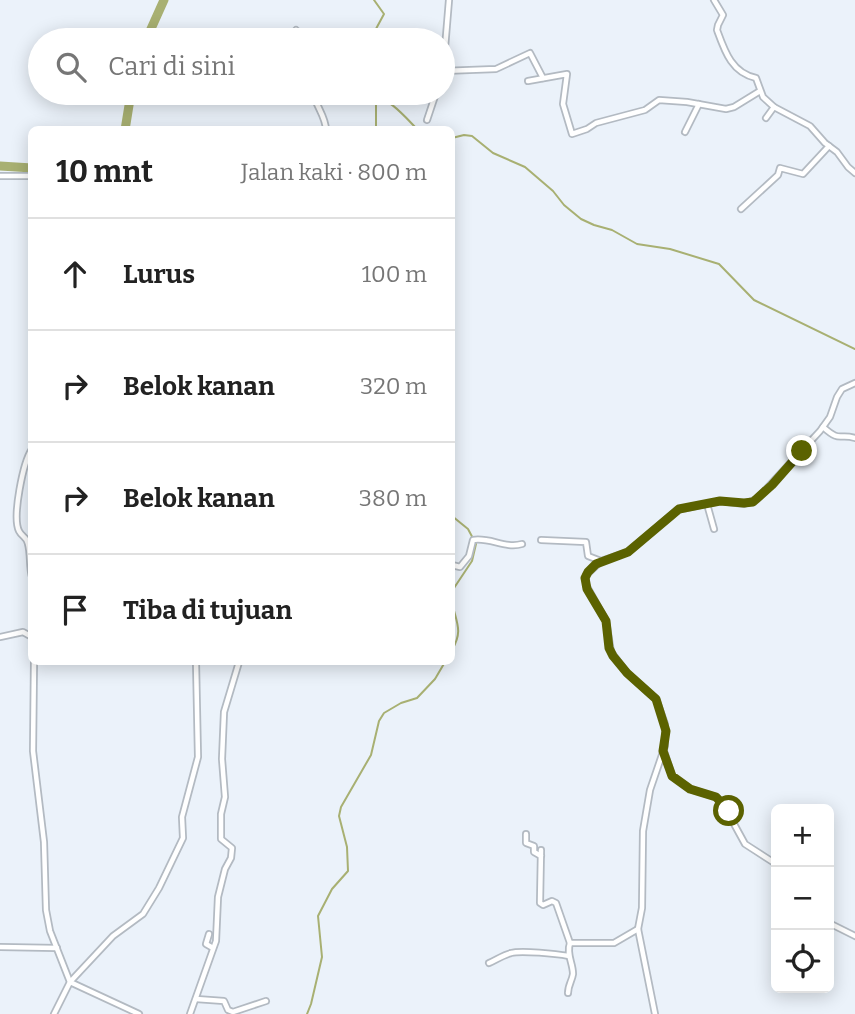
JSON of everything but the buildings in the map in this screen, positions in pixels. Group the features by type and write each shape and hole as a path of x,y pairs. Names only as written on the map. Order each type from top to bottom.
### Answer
{"street":[{"path":"447,28 449,0"},
{"path":"714,0 723,15 717,30 732,64 740,73 756,79 763,97 774,107 810,125 855,173"},
{"path":"455,71 496,69 530,53 543,78"},
{"path":"528,81 568,75 563,104 572,134 597,122 645,110 659,100 721,109 730,108 760,91"},
{"path":"685,132 699,104"},
{"path":"316,105 326,126"},
{"path":"427,120 432,105"},
{"path":"766,118 774,107"},
{"path":"741,209 778,175 780,168 803,174 829,146"},
{"path":"0,176 28,176"},
{"path":"655,1014 638,929 642,908 643,831 650,790 663,751 666,731 656,699 627,673 609,648 607,626 602,611 585,583 588,572 601,561 628,552 677,510 726,500 744,503 757,499 782,475 823,427 845,387 855,383"},
{"path":"823,427 834,436 855,438"},
{"path":"28,455 21,481 17,519 19,531 28,540"},
{"path":"707,504 713,529"},
{"path":"455,566 460,567 469,556 473,540 485,539 510,546 522,544"},
{"path":"541,540 586,542 588,556 601,561"},
{"path":"0,637 21,632 28,635"},
{"path":"34,665 33,751 44,842 46,910 50,931 70,982 139,1014"},
{"path":"54,1014 70,982 113,936 144,914 183,838 182,817 198,760 196,665"},
{"path":"190,1014 218,932 218,897 232,852 232,848 221,839 220,823 225,797 222,759 224,712 238,665"},
{"path":"663,751 672,776 690,789 716,797 729,811 746,844 771,861"},
{"path":"526,834 526,843 534,846 534,852 541,853 540,903 556,903 570,943 569,956 573,976 568,993"},
{"path":"834,926 855,936"},
{"path":"570,943 614,943 638,929"},
{"path":"209,934 206,944 213,948"},
{"path":"0,947 57,948"},
{"path":"489,963 515,952 537,955 546,952 569,956"},
{"path":"196,999 224,1001 228,1010 233,1012 266,1001"}],"waterway":[{"path":"151,28 164,0"},
{"path":"374,0 384,14 376,28"},
{"path":"126,126 129,105"},
{"path":"376,105 376,126"},
{"path":"392,105 414,126"},
{"path":"455,137 472,136 493,153 525,167 581,219 612,230 637,244 670,249 719,264 754,300 855,349"},
{"path":"0,166 28,168"},
{"path":"455,518 468,529 476,544 472,561 455,586"},
{"path":"455,614 458,632 455,643"},
{"path":"307,1014 322,957 318,916 332,889 348,871 347,847 339,816 341,807 371,755 379,721 384,713 417,698 435,679 443,665"}],"route":[{"path":"729,811 716,797 690,789 672,776 663,751 666,731 656,699 627,673 613,656 609,648 606,621 587,589 585,578 596,564 628,552 679,509 728,500 739,503 753,502 782,475 802,451"}]}
